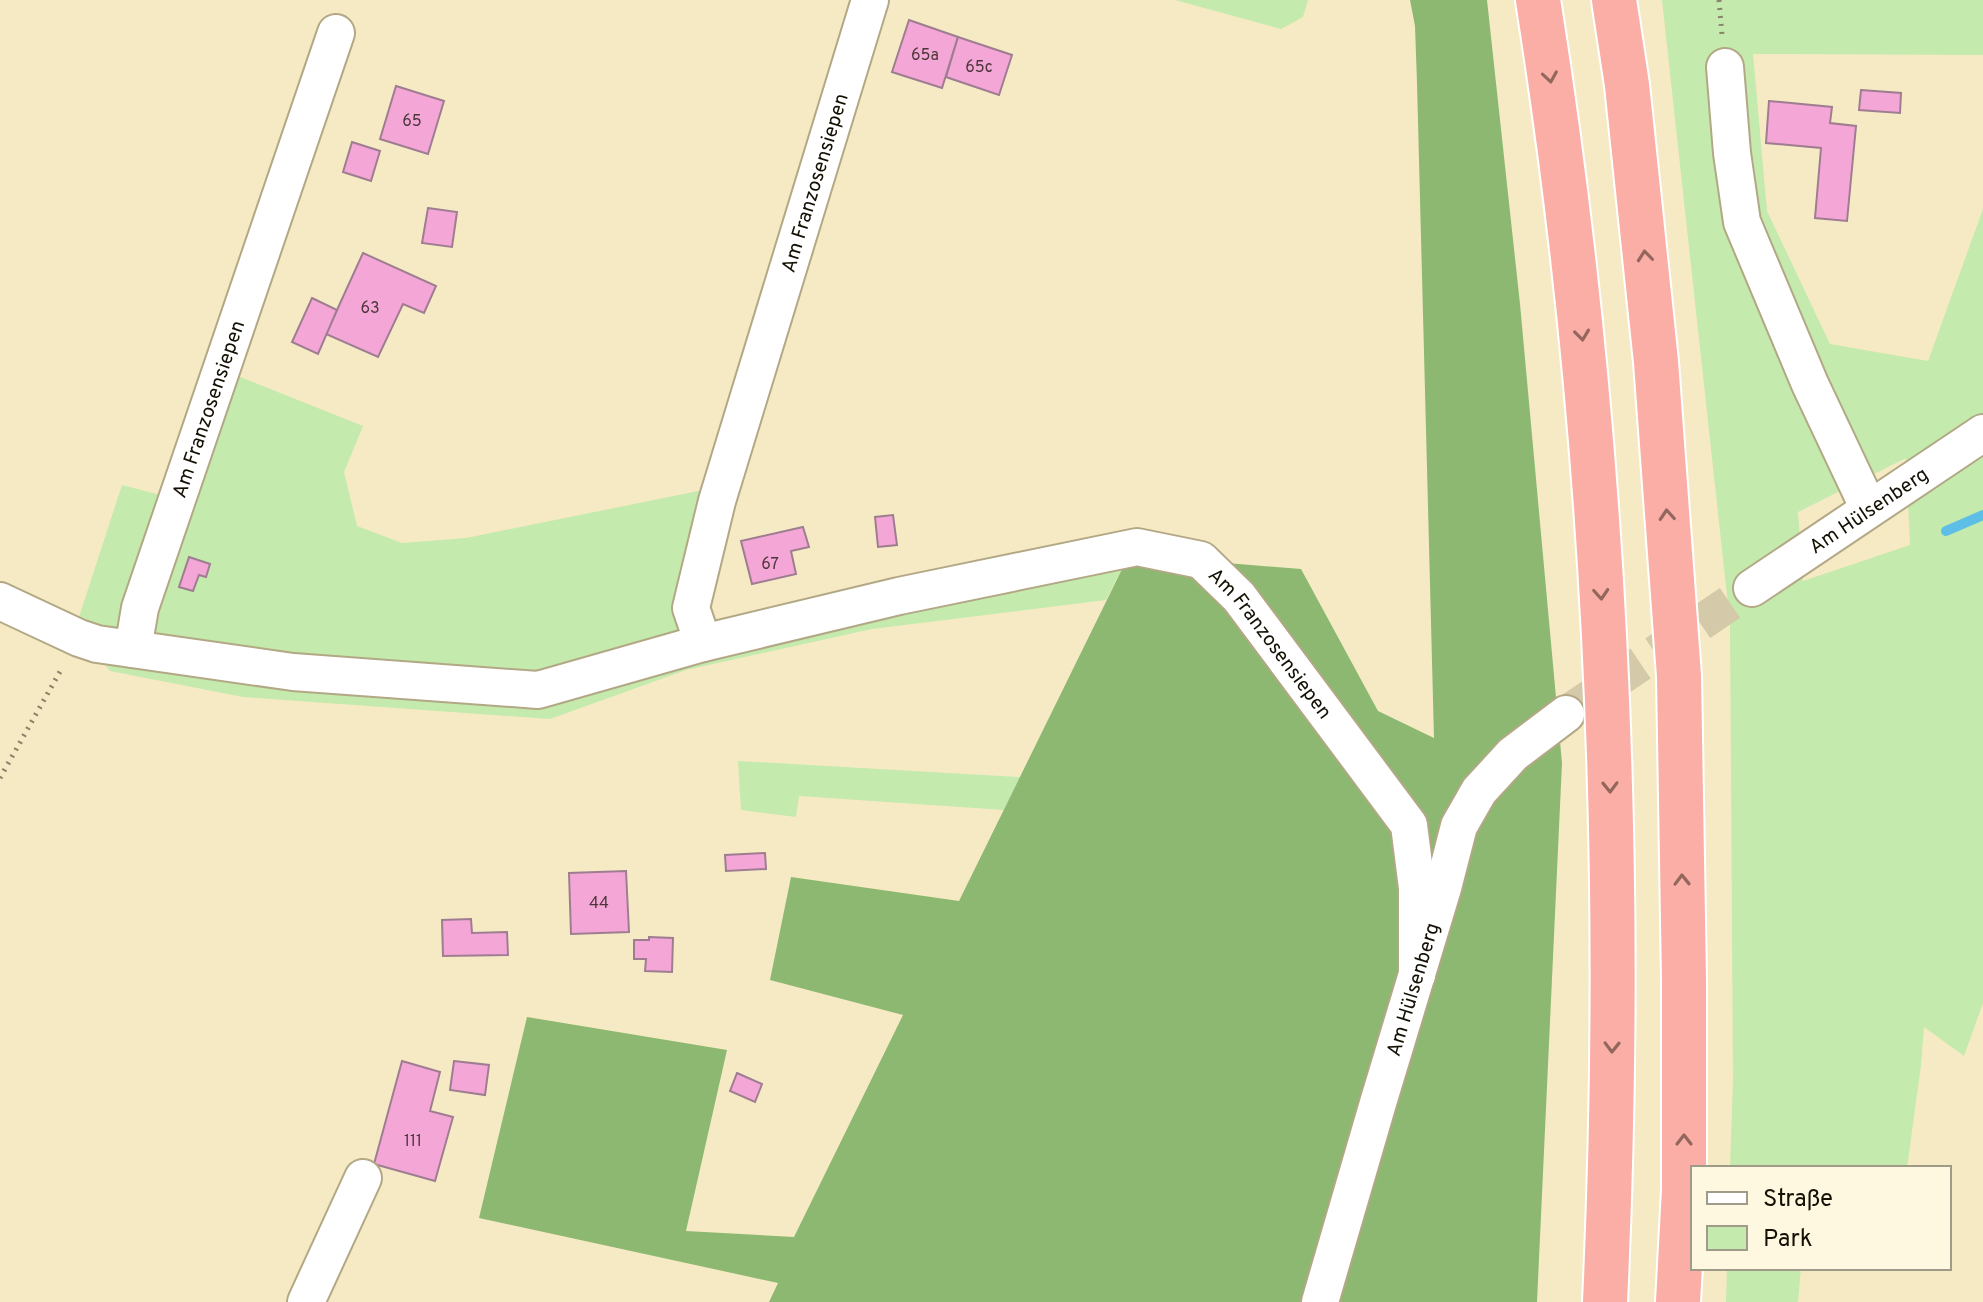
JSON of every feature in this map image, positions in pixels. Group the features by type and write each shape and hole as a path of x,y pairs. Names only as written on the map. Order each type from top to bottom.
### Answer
{"highway":[{"path":"1538,0 1553,95 1584,353 1608,709 1613,994 1605,1302"},
{"path":"1614,0 1627,85 1656,362 1679,676 1684,1190 1678,1302"}],"street":[{"name":"Am Franzosensiepen","path":"703,643 691,608 713,516 870,0"},
{"name":"Am Franzosensiepen","path":"133,649 140,608 336,33"},
{"path":"1725,67 1732,153 1742,222 1810,384 1869,509"},
{"name":"Am Hülsenberg","path":"1752,588 1983,433"},
{"name":"Am Franzosensiepen","path":"0,601 97,644 293,672 538,690 703,643 899,596 1137,547 1201,560 1239,597 1409,825 1417,888 1417,975"},
{"name":"Am Hülsenberg","path":"1320,1302 1459,826 1479,791 1513,754 1566,714"},
{"path":"1409,825 1459,826"},
{"path":"306,1302 363,1178"}],"path":[{"path":"0,778 79,638"}],"green space":[{"path":"1175,0 1308,0 1303,17 1281,29"},
{"path":"1410,0 1487,0 1520,304 1562,763 1537,1302 769,1302 778,1283 479,1218 527,1017 727,1050 686,1231 794,1237 903,1015 770,980 791,877 959,901 1129,555 1301,569 1378,711 1434,738 1417,83 1415,26"},
{"path":"1662,0 1983,0 1983,55 1753,54 1767,211 1830,344 1928,361 1983,209 1983,1003 1964,1056 1924,1027 1907,1166 1730,1166 1733,1080 1730,623","holes":["1906,458 1910,545 1803,581 1798,512"]},
{"path":"233,374 363,426 344,472 357,526 402,543 466,538 723,486 703,643 1129,555 1106,600 872,629 686,670 550,719 243,697 110,671 76,626 122,485 172,498"},
{"path":"738,761 1020,777 1004,810 799,796 796,817 741,810"},
{"path":"1727,1270 1801,1270 1798,1302 1726,1302"}],"building":[{"path":"909,20 958,37 942,88 892,72"},
{"path":"958,37 1012,55 999,95 946,77"},
{"path":"396,86 444,101 428,154 380,139"},
{"path":"1861,90 1901,93 1900,113 1859,110"},
{"path":"1769,101 1832,107 1830,123 1856,126 1847,221 1815,218 1821,148 1766,143"},
{"path":"352,142 380,151 371,181 343,172"},
{"path":"428,208 457,212 452,247 422,243"},
{"path":"363,253 436,286 424,313 403,304 378,357 326,334"},
{"path":"312,298 337,310 318,354 292,342"},
{"path":"893,515 897,545 878,547 875,517"},
{"path":"803,527 809,547 791,551 796,574 752,584 741,541"},
{"path":"189,557 210,564 206,577 199,575 193,591 179,587"},
{"path":"765,853 766,869 726,871 725,855"},
{"path":"626,871 629,932 571,934 569,873"},
{"path":"471,919 472,933 507,932 508,955 443,956 442,920"},
{"path":"649,937 673,938 672,972 645,971 646,959 634,959 634,940 649,940"},
{"path":"402,1061 440,1072 430,1111 453,1117 435,1181 374,1164"},
{"path":"454,1061 489,1065 485,1095 450,1090"},
{"path":"737,1073 762,1084 755,1102 730,1091"}],"waterway":[{"path":"1946,531 1983,515"}],"tunnel":[{"path":"1566,714 1752,588"}]}
